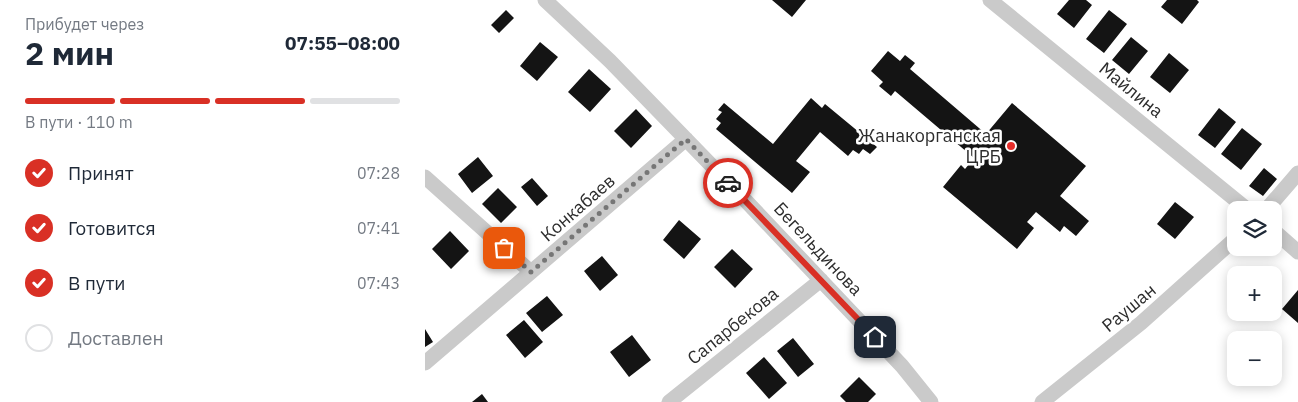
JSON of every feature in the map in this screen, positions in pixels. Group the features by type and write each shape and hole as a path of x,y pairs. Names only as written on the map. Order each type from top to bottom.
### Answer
{"street":[{"name":"Бегельдинова","path":"545,0 610,61 686,139 821,280 901,366 931,402"},
{"name":"Майлина","path":"990,0 1238,201"},
{"name":"Конкабаев","path":"425,363 686,139"},
{"path":"1274,201 1298,173"},
{"path":"425,177 531,272"},
{"path":"1282,238 1298,252"},
{"name":"Раушан","path":"1042,402 1141,323 1227,246"},
{"name":"Сапарбекова","path":"669,402 821,280"}],"building":[{"path":"772,0 806,0 792,17"},
{"path":"1069,0 1086,0 1092,5 1074,28 1057,14"},
{"path":"1167,0 1197,0 1199,2 1182,24 1161,7"},
{"path":"506,10 514,18 499,33 491,25"},
{"path":"1109,10 1127,24 1104,53 1086,39"},
{"path":"1131,37 1148,51 1129,74 1112,60"},
{"path":"540,42 558,57 537,81 520,66"},
{"name":"Жанакорганская ЦРБ","path":"888,51 900,61 905,55 915,63 910,69 986,134 1012,103 1086,166 1060,196 1089,221 1076,236 1064,226 1060,232 1036,212 1027,222 1034,228 1017,249 943,187 961,165 965,169 974,158 895,91 891,96 879,86 883,82 871,71"},
{"path":"1169,53 1189,70 1170,93 1150,77"},
{"path":"589,69 611,89 590,112 568,92"},
{"path":"811,98 822,108 825,104 877,147 870,154 863,149 859,154 853,150 848,156 820,132 796,161 810,172 792,193 716,129 721,123 716,119 722,112 718,110 724,103 773,144"},
{"path":"1219,108 1236,122 1215,148 1198,135"},
{"path":"636,109 652,126 631,148 614,131"},
{"path":"1242,128 1262,144 1241,170 1221,154"},
{"path":"478,157 493,176 472,193 458,174"},
{"path":"1264,168 1277,179 1263,196 1249,186"},
{"path":"532,178 548,196 537,206 521,187"},
{"path":"498,188 517,207 501,223 482,204"},
{"path":"1175,202 1194,217 1175,239 1157,224"},
{"path":"679,220 701,239 684,259 663,240"},
{"path":"450,231 469,251 451,269 432,249"},
{"path":"732,249 753,269 735,288 714,267"},
{"path":"602,256 618,275 600,291 584,271"},
{"path":"1298,290 1298,323 1282,309"},
{"path":"547,296 563,315 542,332 526,313"},
{"path":"524,320 543,342 525,358 506,335"},
{"path":"425,329 433,342 425,347"},
{"path":"632,335 651,360 629,377 610,352"},
{"path":"793,338 814,364 798,377 777,351"},
{"path":"764,357 787,383 769,399 746,373"},
{"path":"859,377 876,394 868,402 846,402 840,396"},
{"path":"482,394 488,402 472,402"}],"way so far":[{"path":"504,248 531,272 686,139 728,183"}],"place":[{"name":"Жанакорганская ЦРБ","path":"1011,146"}],"route":[{"path":"728,183 875,337"}]}
